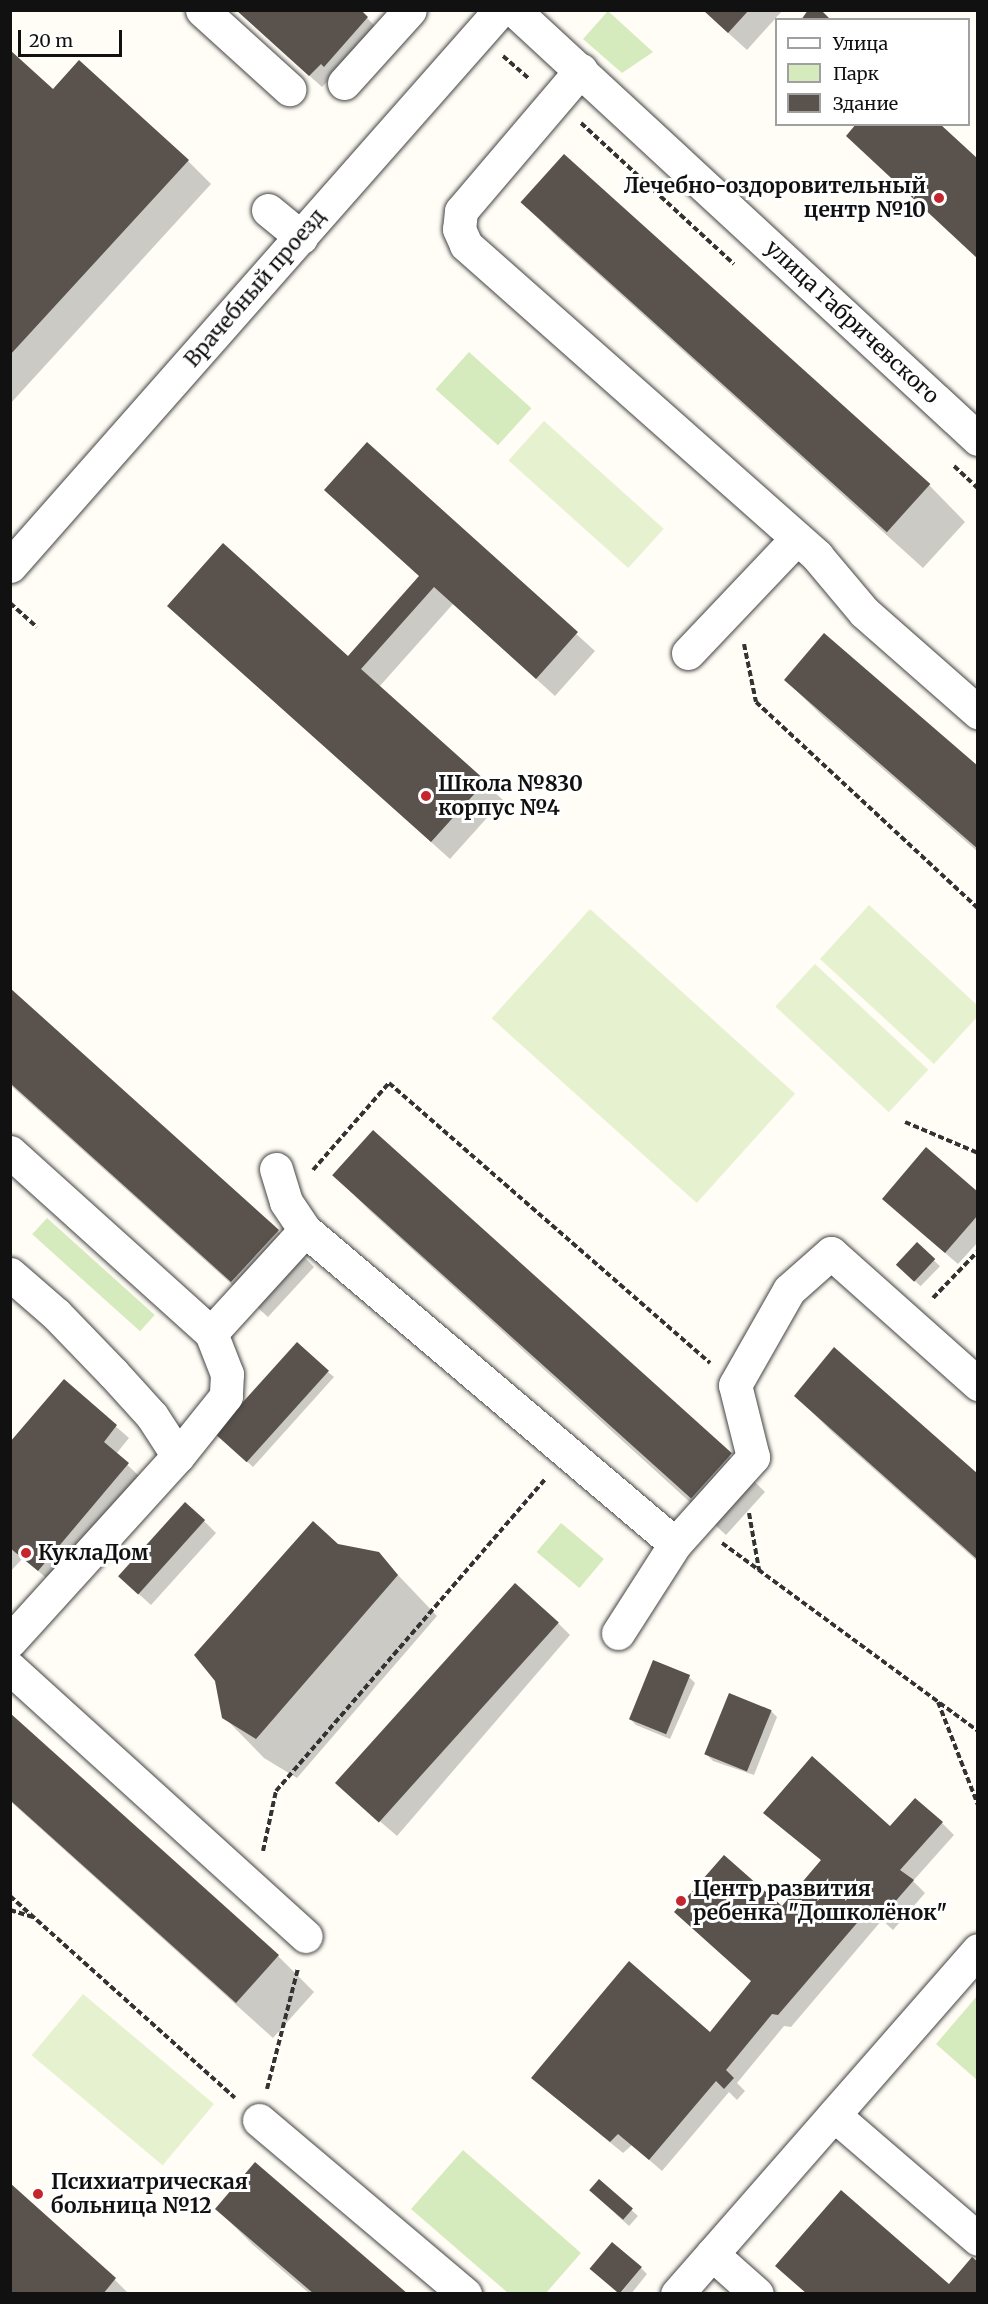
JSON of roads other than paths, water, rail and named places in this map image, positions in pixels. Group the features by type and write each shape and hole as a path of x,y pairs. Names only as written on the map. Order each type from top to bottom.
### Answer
{"street":[{"path":"202,10 289,88"},
{"path":"344,83 410,10"},
{"name":"Врачебный проезд","path":"14,554 301,237 500,10"},
{"name":"улица Габричевского","path":"514,10 978,439"},
{"path":"580,70 461,211 459,229 466,245 817,556 864,612 978,712"},
{"path":"268,210 301,237"},
{"path":"688,653 796,538"},
{"path":"10,1152 211,1333 227,1374 226,1396 178,1456 10,1641"},
{"path":"276,1169 286,1202 305,1230 567,1454 685,1534"},
{"path":"211,1333 305,1230"},
{"path":"618,1634 685,1534 753,1457 735,1385 789,1290 831,1253 978,1384"},
{"path":"10,1274 56,1314 113,1373 152,1416 178,1456"},
{"path":"10,1668 306,1936"},
{"path":"678,2294 978,1950"},
{"path":"834,2115 974,2229"},
{"path":"259,2120 465,2294"},
{"path":"712,2254 757,2294"}],"place":[{"name":"Лечебно-оздоровительный центр №10","path":"939,198"},
{"name":"Школа №830 корпус №4","path":"426,796"},
{"name":"КуклаДом","path":"26,1553"},
{"name":"Центр развития ребенка \"Дошколёнок\"","path":"681,1901"},
{"name":"Психиатрическая больница №12","path":"38,2194"}]}
